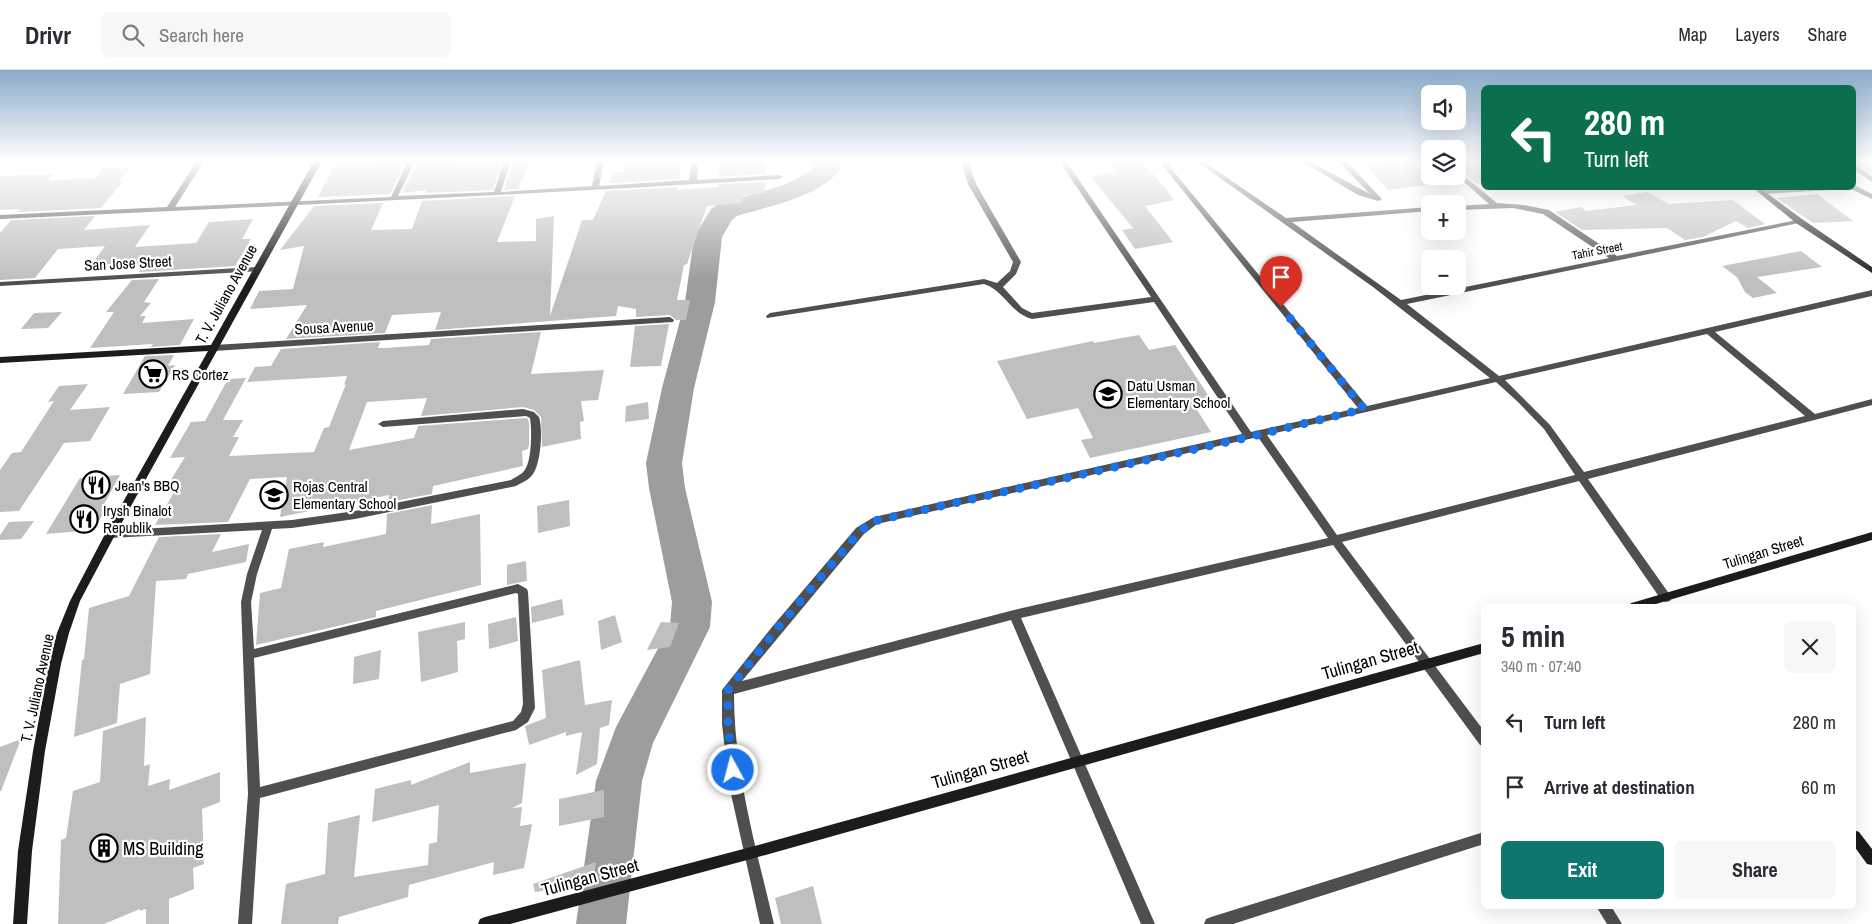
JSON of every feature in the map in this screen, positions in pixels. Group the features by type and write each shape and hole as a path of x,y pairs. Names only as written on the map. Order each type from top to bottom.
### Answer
{"street":[{"path":"170,208 174,201"},
{"path":"0,218 323,201"},
{"path":"982,201 1017,262 1017,268 1014,272 999,286"},
{"path":"1090,201 1157,300 1192,348 1249,437"},
{"path":"1195,201 1364,409"},
{"path":"1258,201 1400,303 1498,379 1535,414 1669,602"},
{"path":"1380,201 1388,211"},
{"path":"1490,201 1496,206"},
{"path":"1773,201 1799,222 1872,271"},
{"name":"T. V. Juliano Avenue","path":"20,924 25,851 39,751 55,664 63,633 75,601 110,534 295,202"},
{"path":"1466,208 1521,206 1546,212 1616,259"},
{"path":"1285,220 1421,209"},
{"name":"Tahir Street","path":"1400,303 1799,222"},
{"name":"San Jose Street","path":"0,284 257,269"},
{"path":"770,316 984,281 999,286 1022,313 1032,316 1157,300"},
{"path":"767,924 735,784 728,724 728,690 860,531 874,521 1249,437 1872,293"},
{"name":"Sousa Avenue","path":"0,360 670,320"},
{"path":"1708,330 1814,418"},
{"path":"728,690 1014,615 1336,540 1872,402"},
{"path":"110,534 268,526 355,515 513,483 526,476 532,468 536,425 530,414 523,412 383,424"},
{"path":"1261,434 1336,540 1481,737"},
{"path":"245,924 254,794 246,602 252,574 268,526"},
{"name":"Tulingan Street","path":"1652,604 1669,602 1872,536"},
{"path":"247,655 518,588 523,592 529,704 529,711 524,719 516,725 254,794"},
{"path":"1014,615 1148,924"},
{"name":"Tulingan Street","path":"485,924 751,853 1481,649"},
{"path":"1211,924 1481,839"},
{"path":"1856,839 1872,859"},
{"path":"1605,909 1615,924"}],"building":[{"path":"0,201 107,201 101,208 18,212 21,209 0,210"},
{"path":"422,201 513,201 497,242 536,241 536,219 554,216 550,316 582,220 593,220 602,201 743,201 743,203 707,206 687,264 684,265 677,300 690,300 686,320 676,320 670,315 636,317 636,309 618,306 616,316 435,330 441,312 392,315 385,333 286,339 307,305 250,309 259,291 293,289 304,246 280,250 314,206 383,203 371,230 412,229"},
{"path":"1111,201 1170,201 1145,206 1173,242 1135,249 1122,230 1133,228"},
{"path":"1630,201 1663,201 1669,204 1734,201 1765,224 1748,228 1736,221 1703,237 1685,240 1667,228 1582,230 1555,212 1581,207 1586,211 1637,205"},
{"path":"1780,201 1826,201 1853,221 1813,223"},
{"path":"95,216 84,230 150,225 135,247 196,243 209,222 253,219 242,239 251,239 235,266 139,272 143,266 116,268 119,264 91,265 105,246 58,249 35,278 0,280 0,233 11,220"},
{"path":"1801,251 1822,267 1757,277 1777,293 1753,298 1745,292 1737,277 1722,266"},
{"path":"159,279 144,302 151,303 140,316 146,316 142,323 194,319 180,345 151,347 153,344 90,348 114,312 106,312 132,280"},
{"path":"62,312 48,328 21,329 34,313"},
{"path":"669,324 661,366 630,367 635,326"},
{"path":"541,332 531,374 604,370 598,400 581,401 584,421 580,422 581,439 542,447 541,417 534,410 523,407 421,416 427,398 367,402 349,450 414,438 418,426 526,418 529,424 529,445 528,449 522,451 523,466 433,486 432,494 388,502 389,495 280,517 287,477 250,479 228,522 155,525 180,482 169,483 185,457 170,458 191,422 205,421 228,379 246,378 223,420 243,420 233,437 239,437 229,456 314,452 324,428 329,427 346,384 344,385 347,376 247,382 255,367 271,366 281,349 380,342 378,348 385,348 429,345 431,339"},
{"name":"Datu Usman Elementary School","path":"1139,335 1149,350 1175,345 1212,401 1194,405 1211,432 1090,458 1081,440 1093,438 1078,408 1027,419 997,361 1093,341 1094,343"},
{"name":"RS Cortez","path":"174,355 168,366 175,365 159,392 123,394 145,356"},
{"path":"88,384 70,410 110,407 90,441 64,443 19,511 0,512 0,470 12,453 21,452 54,401 48,402 59,386"},
{"path":"648,402 649,419 625,422 626,406"},
{"path":"120,475 103,506 108,505 94,530 46,534 80,478"},
{"path":"569,500 570,526 538,533 537,506"},
{"path":"432,505 431,524 480,514 481,585 376,611 376,617 256,645 260,593 281,588 289,549 324,542 323,547 386,534 387,514"},
{"path":"34,521 21,539 0,540 0,535 9,522"},
{"path":"221,534 212,552 249,544 246,562 188,574 186,579 156,581 150,674 120,684 117,723 74,737 89,608 129,596 159,537"},
{"path":"526,561 527,581 507,585 507,565"},
{"path":"562,599 564,615 532,623 531,607"},
{"path":"615,615 622,642 601,650 598,621"},
{"path":"516,617 518,641 489,649 488,624"},
{"path":"465,622 465,639 457,641 458,672 421,682 418,632"},
{"path":"661,622 679,623 670,647 647,650"},
{"path":"381,650 379,679 353,684 354,657"},
{"path":"580,660 585,705 612,700 609,725 600,728 597,764 576,775 582,732 566,736 566,732 529,745 525,726 546,718 542,670"},
{"path":"146,717 144,766 150,764 148,786 170,779 169,790 220,772 220,802 202,809 204,864 193,868 194,889 169,899 169,924 146,924 146,909 140,911 140,909 104,924 58,924 61,840 66,838 73,791 100,782 103,731"},
{"path":"21,739 1,791 0,791 0,747"},
{"path":"470,762 470,773 526,763 522,803 512,808 522,807 520,826 532,824 524,868 493,875 494,862 409,885 408,897 339,917 338,924 281,924 286,884 325,874 328,823 360,815 354,877 428,865 429,844 437,842 439,805 372,822 375,789 411,780 411,785"},
{"path":"604,790 604,817 559,826 559,799"},
{"path":"596,862 593,883 535,892 533,884"},
{"path":"813,886 822,924 781,924 775,898"}],"waterway":[{"path":"601,924 619,781 632,741 690,627 692,602 667,488 664,463 678,388 700,302 708,237 721,215 727,210 757,201"}],"place":[{"name":"RS Cortez","path":"153,374"},
{"name":"Datu Usman Elementary School","path":"1108,394"},
{"name":"Jean's BBQ","path":"96,485"},
{"name":"Rojas Central Elementary School","path":"274,495"},
{"name":"Irysh Binalot Republik","path":"84,519"},
{"name":"MS Building","path":"104,848"}],"route":[{"path":"733,770 728,724 728,690 860,531 874,521 1249,437 1364,409 1281,307"}]}
